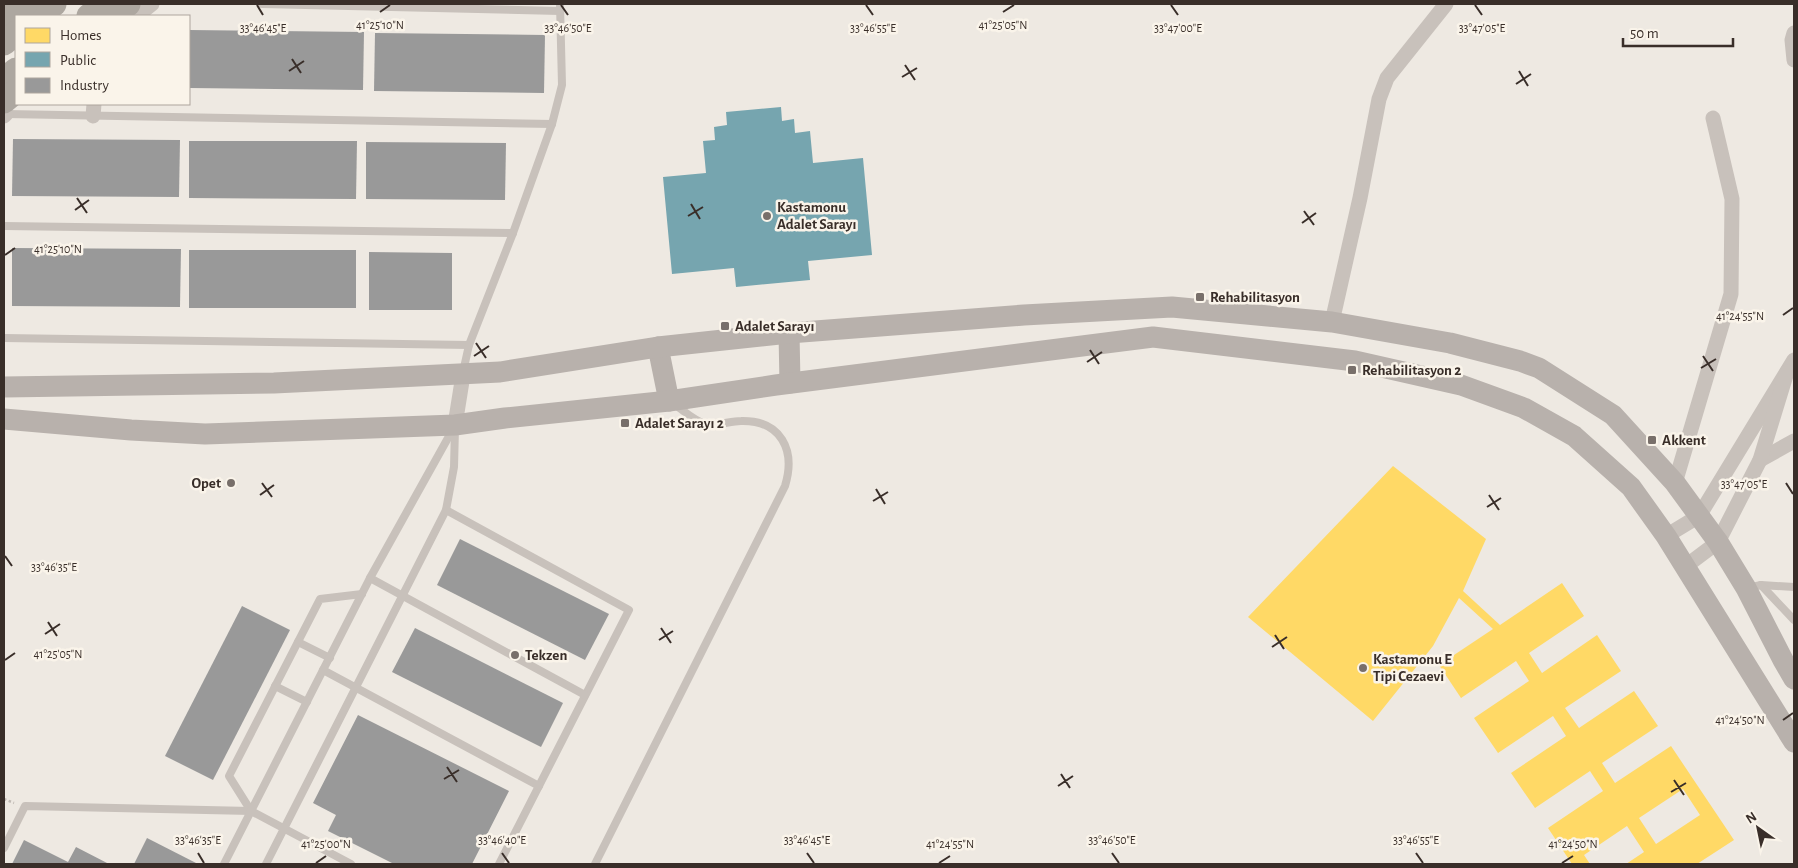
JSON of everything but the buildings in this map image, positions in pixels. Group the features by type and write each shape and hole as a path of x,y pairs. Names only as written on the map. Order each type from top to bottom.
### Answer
{"highway":[{"path":"4,20 25,4"},
{"path":"39,15 54,4"},
{"path":"93,15 123,8"},
{"path":"4,43 15,34"},
{"path":"4,80 15,71"},
{"path":"4,110 15,93"}],"main road":[{"path":"4,386 274,382 463,375 500,372 658,347 789,333 1024,315 1172,307 1332,322 1450,343 1520,361 1539,368 1613,415 1675,483 1718,542 1754,586 1783,660 1794,679"},
{"path":"789,333 790,383"},
{"path":"4,419 131,430 205,434 455,425 669,400 1154,337 1356,360 1461,385 1524,408 1574,436 1631,487 1686,566 1794,742"},
{"path":"658,347 669,400"}],"street":[{"path":"123,8 152,4"},
{"path":"1332,322 1360,198 1378,99 1387,78 1446,4"},
{"path":"1794,33 1792,40 1794,60"},
{"path":"1675,483 1731,294 1732,199 1714,118"},
{"path":"1686,566 1718,542 1760,460 1791,366"},
{"path":"1666,536 1699,516 1791,366"},
{"path":"455,425 463,375"},
{"path":"1760,460 1794,441"}],"lane":[{"path":"262,4 560,7 562,84 552,124 513,233 469,345 463,375"},
{"path":"4,110 94,110 552,124"},
{"path":"4,226 513,233"},
{"path":"4,338 469,345"},
{"path":"595,864 785,486 789,474 787,449 783,439 775,430 765,424 752,421 708,425 699,422 669,400"},
{"path":"266,864 446,510 454,467 455,425"},
{"path":"224,864 370,578 455,425"},
{"path":"446,510 629,610 499,864"},
{"path":"370,578 586,695"},
{"path":"1754,586 1794,588"},
{"path":"1754,586 1794,620"},
{"path":"251,811 230,776 275,686 320,599 362,594"},
{"path":"298,642 330,658"},
{"path":"323,670 539,786"},
{"path":"275,686 307,702"},
{"path":"4,848 25,806 251,811 350,864"}],"place":[{"name":"Kastamonu Adalet Sarayı","path":"767,216"},
{"name":"Rehabilitasyon","path":"1200,297"},
{"name":"Adalet Sarayı","path":"725,326"},
{"name":"Rehabilitasyon 2","path":"1352,370"},
{"name":"Adalet Sarayı 2","path":"625,423"},
{"name":"Akkent","path":"1652,440"},
{"name":"Opet","path":"231,483"},
{"name":"Tekzen","path":"515,655"},
{"name":"Kastamonu E Tipi Cezaevi","path":"1363,668"}]}
